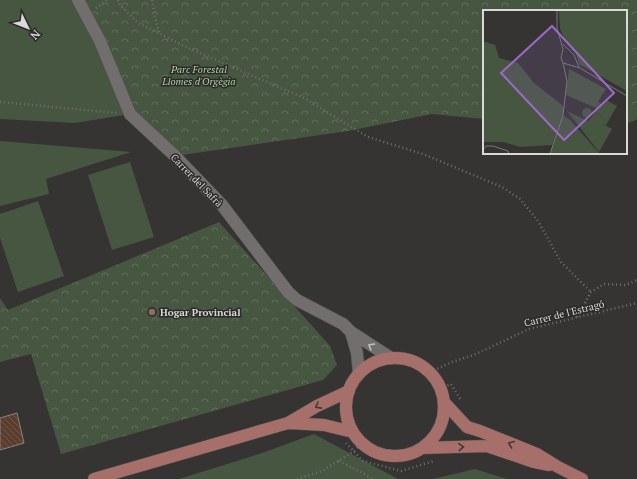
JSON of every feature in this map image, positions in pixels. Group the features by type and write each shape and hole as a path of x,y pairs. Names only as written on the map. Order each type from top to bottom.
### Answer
{"main road":[{"path":"422,448 436,434 442,421 444,402 440,388 430,372 412,360 391,358 375,362 359,374 349,391 346,415 358,447 384,455 403,456 422,448 487,446 534,462 558,467"},
{"path":"94,479 288,423 317,406 349,391"},
{"path":"444,402 468,427 537,454 582,479"},
{"path":"288,423 324,425 352,432"}],"street":[{"name":"Carrer del Safrà","path":"78,0 100,41 130,114 175,156 222,205 288,292 297,300 342,324 351,332 391,358"},
{"path":"351,332 357,353 359,374"}],"path":[{"path":"118,0 120,5 138,23 184,46 304,98 368,137 423,154 502,187 520,200 538,221 561,262 591,292"},
{"path":"152,0 160,34"},
{"path":"0,102 130,114"},
{"path":"577,317 591,292 604,284 626,284 637,280"},
{"name":"Carrer de l'Estragó","path":"430,372 452,362 476,354 528,329 637,303"},
{"path":"440,388 452,384 463,404"},
{"path":"344,442 358,447"},
{"path":"297,479 322,471 358,447"},
{"path":"358,447 363,461 401,471 436,461"},
{"path":"339,461 372,479"}],"green space":[{"path":"0,0 78,0 130,114 75,123 0,119"},
{"name":"Parc Forestal Llomes d'Orgègia","path":"78,0 637,0 637,119 627,124 627,10 483,10 483,119 432,114 348,131 175,156 130,114"},
{"path":"0,141 131,152 46,179 49,194 0,206"},
{"path":"130,162 154,237 112,250 88,175"},
{"path":"38,201 64,276 18,292 0,238 0,214"},
{"path":"219,222 330,346 337,365 323,380 61,454 31,354 0,362 0,298 8,310"},
{"path":"314,434 398,479 179,479 262,453"},
{"path":"475,469 507,479 433,479"}],"building":[{"path":"17,413 24,443 0,450 0,418"}],"place":[{"name":"Hogar Provincial","path":"152,312"}]}
